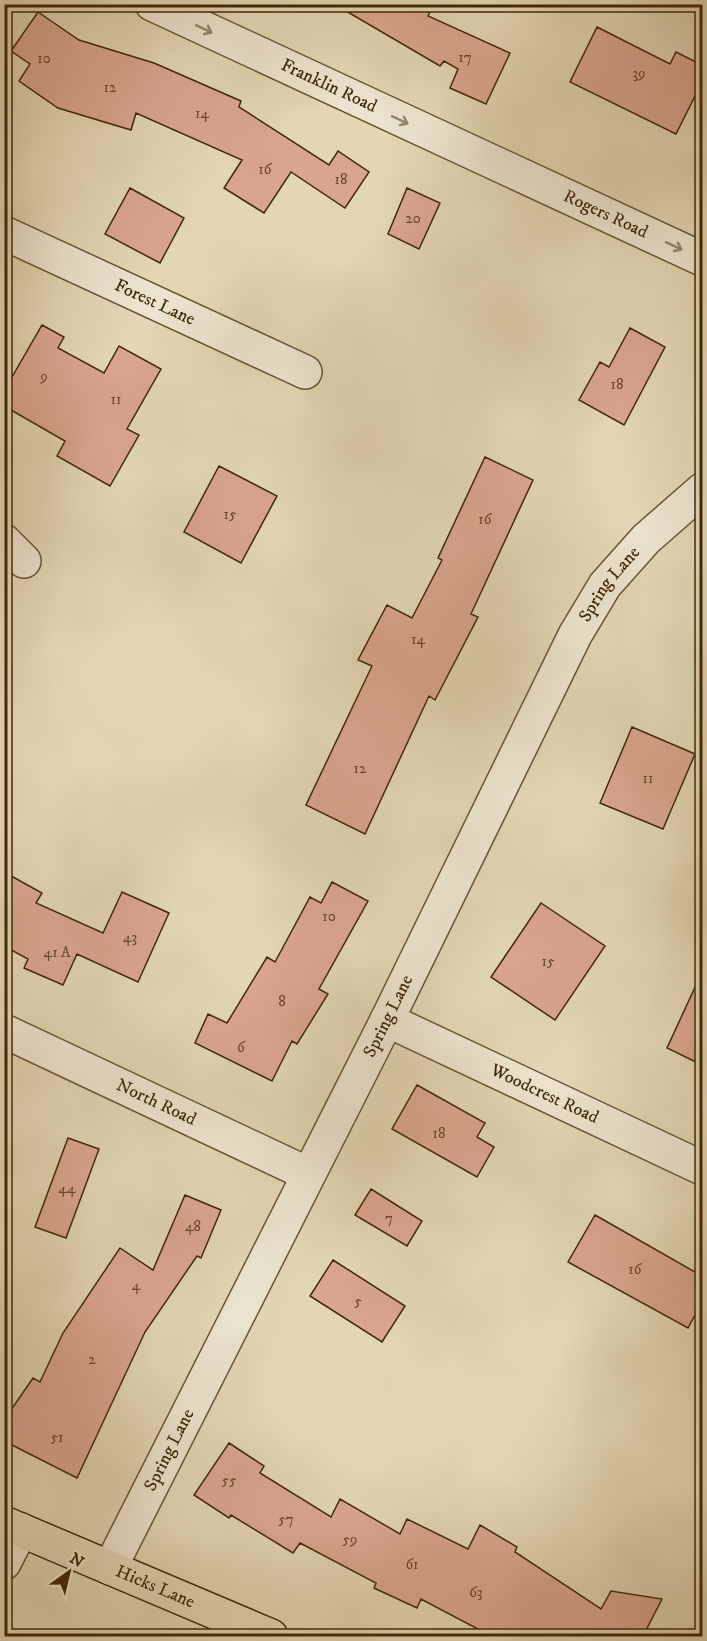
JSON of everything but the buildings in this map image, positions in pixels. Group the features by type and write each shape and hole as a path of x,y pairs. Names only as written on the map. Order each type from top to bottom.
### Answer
{"main road":[{"name":"Hicks Lane","path":"13,1526 271,1636"}],"street":[{"name":"Franklin Road","path":"152,4 506,169"},
{"name":"Rogers Road","path":"506,169 702,259"},
{"name":"Forest Lane","path":"4,233 305,372"},
{"name":"Spring Lane","path":"110,1568 387,1020 575,635 605,585 646,539 702,490"},
{"name":"Woodcrest Road","path":"387,1020 702,1168"},
{"name":"North Road","path":"4,1031 308,1174"},
{"path":"4,1563 13,1526"}]}
